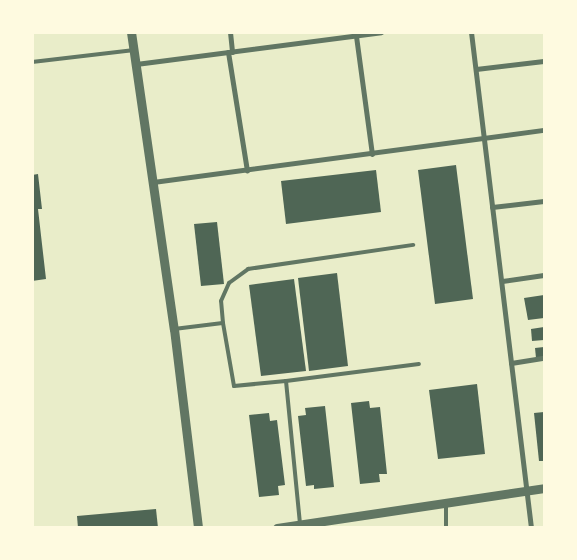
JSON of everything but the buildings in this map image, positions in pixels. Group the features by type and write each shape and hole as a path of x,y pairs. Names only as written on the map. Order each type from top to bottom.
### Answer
{"street":[{"path":"131,32 174,329 198,528"},
{"path":"230,32 230,52 247,170"},
{"path":"136,64 381,32"},
{"path":"471,32 532,528"},
{"path":"356,36 372,154"},
{"path":"476,69 544,61"},
{"path":"153,182 544,130"},
{"path":"492,207 544,201"},
{"path":"502,281 544,275"},
{"path":"511,363 544,358"},
{"path":"277,528 300,524 315,525 446,502 544,488"}],"lane":[{"path":"32,62 134,50"},
{"path":"413,245 248,269 229,283 222,302 223,323 234,386 419,364"},
{"path":"174,329 223,323"},
{"path":"286,381 300,524"},
{"path":"446,502 446,528"}]}
